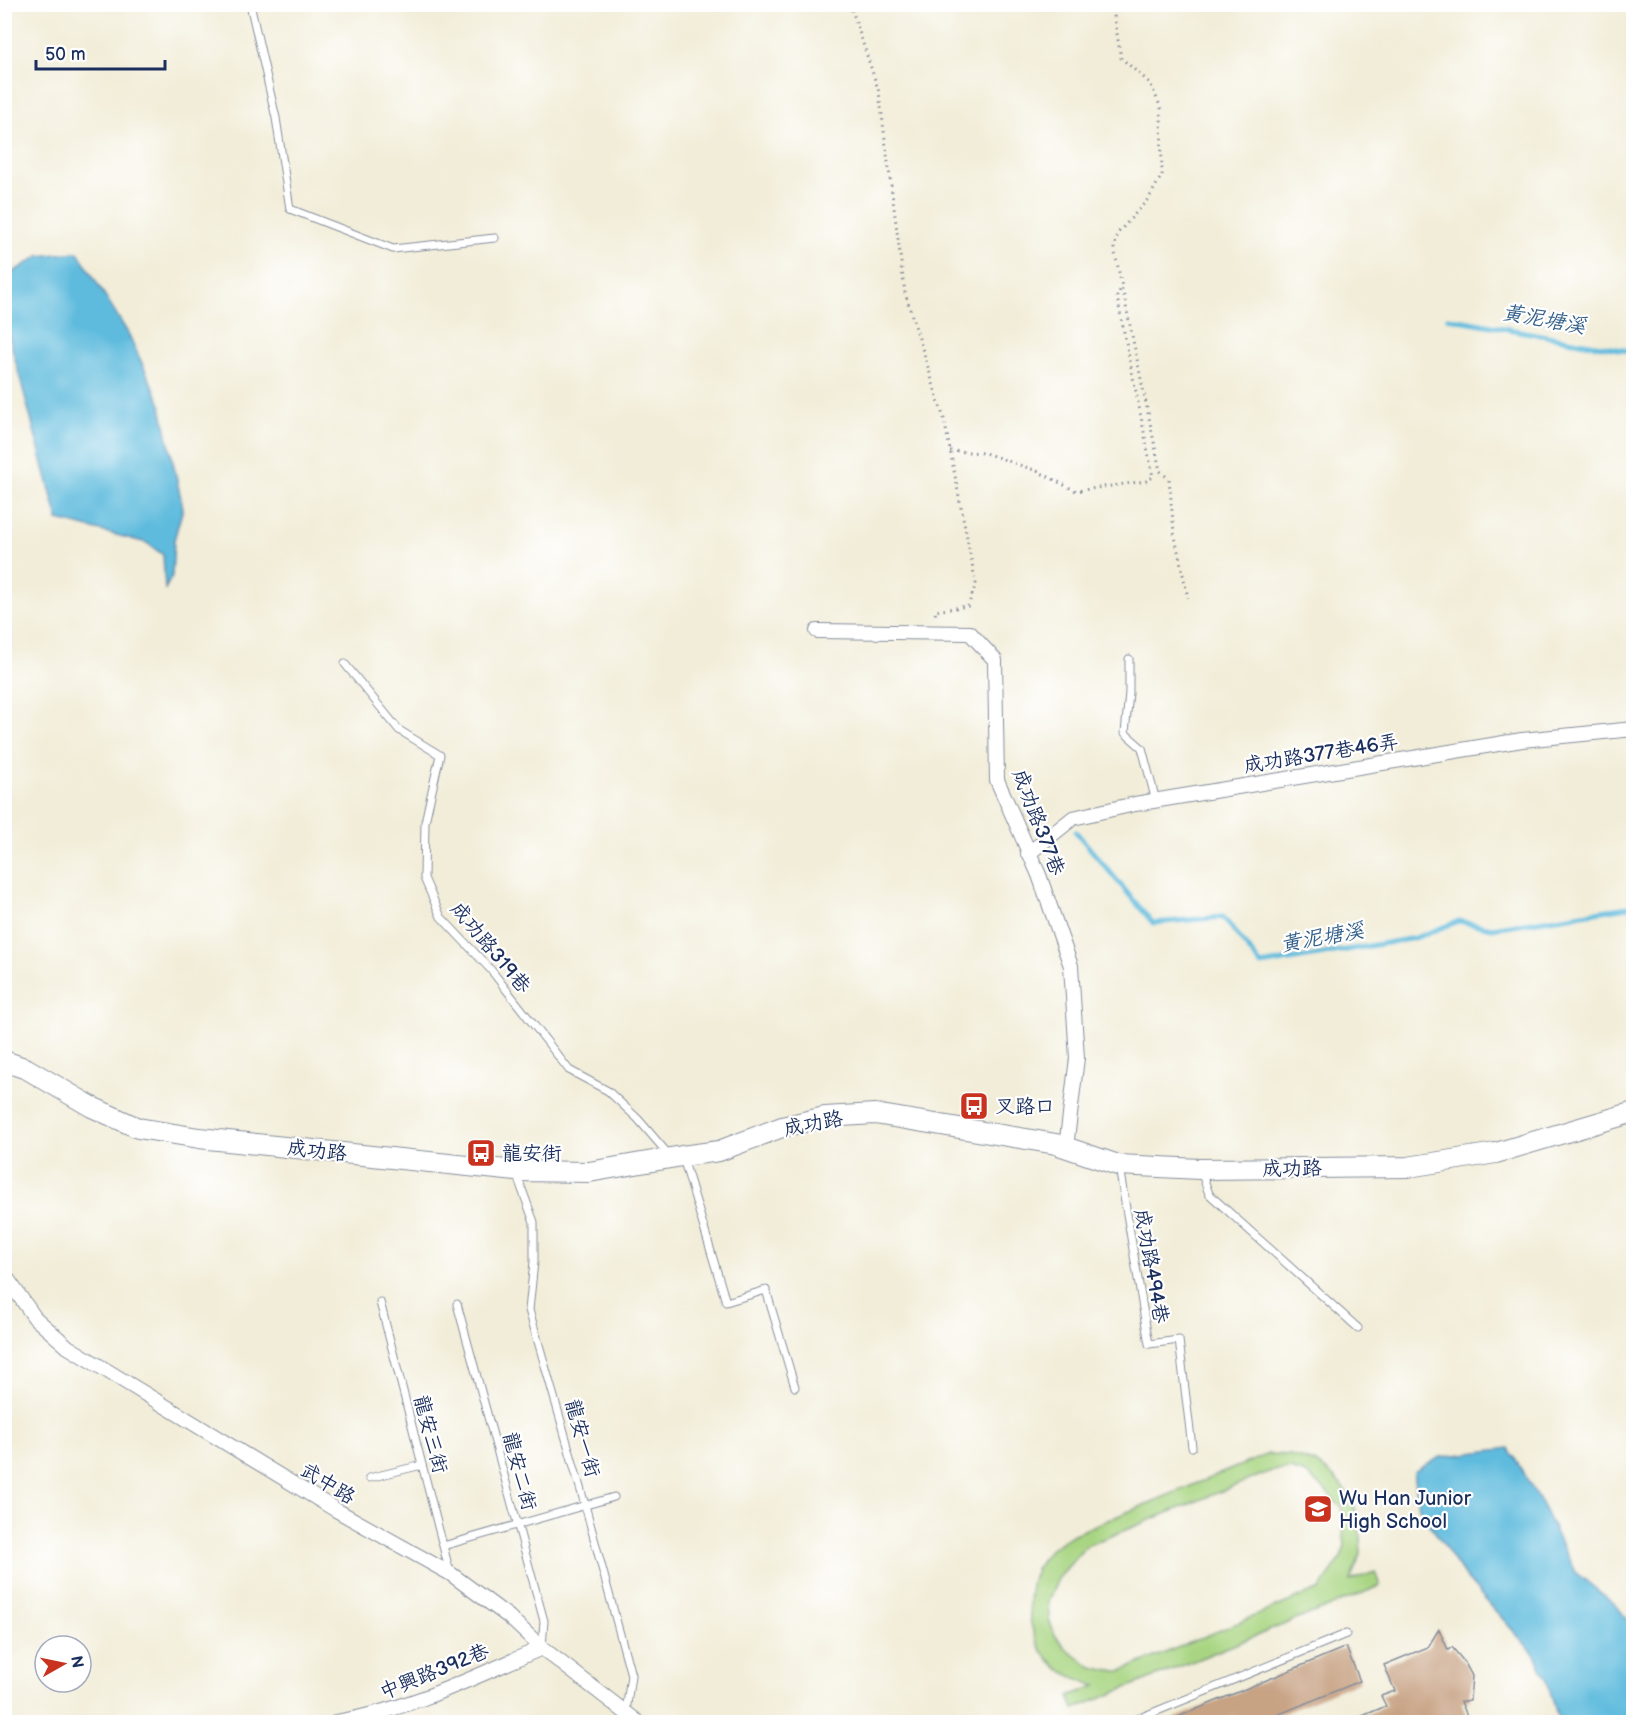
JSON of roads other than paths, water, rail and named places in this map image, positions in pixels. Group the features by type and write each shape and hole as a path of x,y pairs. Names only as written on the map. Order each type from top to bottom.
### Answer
{"street":[{"name":"成功路377巷","path":"817,631 970,633 995,660 998,780 1039,875 1071,966 1077,1058 1066,1147"},
{"name":"成功路377巷46弄","path":"1028,854 1073,818 1156,801 1522,740 1634,729"},
{"name":"成功路","path":"4,1061 27,1069 92,1107 138,1128 199,1138 516,1171 589,1172 719,1152 782,1127 825,1117 875,1114 1056,1144 1118,1165 1200,1169 1408,1167 1496,1153 1634,1112"},
{"name":"武中路","path":"4,1274 35,1318 68,1347 336,1510 451,1574 509,1617 542,1647 638,1722"},
{"name":"中興路392巷","path":"337,1722 372,1716 460,1683 542,1647"}],"lane":[{"path":"250,4 276,118 290,209 393,249 495,238"},
{"path":"1129,659 1129,693 1125,733 1142,748 1156,801"},
{"name":"成功路319巷","path":"345,664 399,730 441,755 425,822 424,878 441,917 491,970 569,1070 608,1091 678,1157"},
{"path":"678,1157 726,1302 766,1290 795,1387"},
{"name":"成功路494巷","path":"1118,1165 1149,1344 1179,1340 1192,1447"},
{"path":"1200,1169 1209,1194 1358,1328"},
{"name":"龍安一街","path":"516,1171 534,1222 534,1262 529,1310 631,1675 626,1714"},
{"name":"龍安三街","path":"380,1302 451,1574"},
{"name":"龍安二街","path":"457,1304 544,1621 542,1647"},
{"path":"369,1478 422,1465"},
{"path":"444,1546 614,1497"},
{"path":"1130,1722 1346,1634"}],"water":[{"path":"78,252 128,333 160,402 183,508 174,540 172,576 165,589 163,555 147,543 58,520 5,322 5,277 39,256"},
{"path":"1509,1448 1543,1507 1575,1572 1616,1605 1633,1627 1633,1722 1559,1722 1547,1681 1535,1655 1465,1577 1419,1508 1414,1472 1440,1457"}],"waterway":[{"name":"黃泥塘溪","path":"1448,318 1634,352"},
{"name":"黃泥塘溪","path":"1076,832 1153,923 1223,917 1261,965 1415,938 1459,921 1492,928 1634,906"}],"place":[{"name":"叉路口","path":"974,1106"},
{"name":"龍安街","path":"481,1153"},
{"name":"Wu Han Junior High School","path":"1318,1509"}]}
